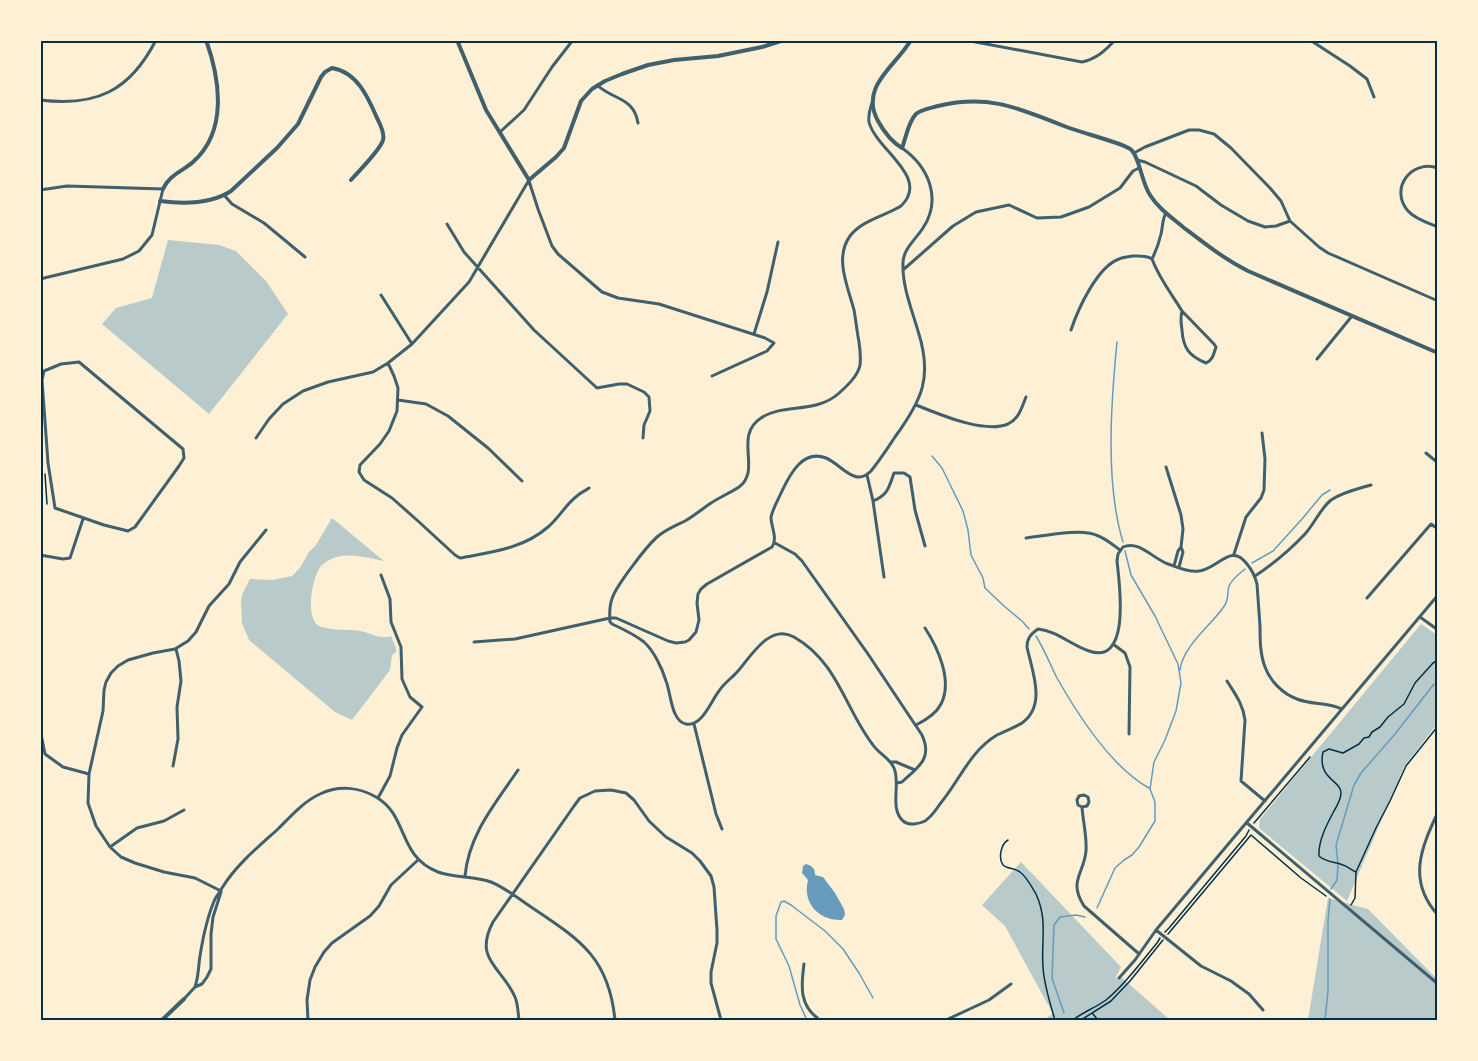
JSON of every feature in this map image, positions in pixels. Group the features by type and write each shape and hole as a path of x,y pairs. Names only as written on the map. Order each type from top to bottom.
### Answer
{"street":[{"path":"40,100 78,102 115,89 140,66 156,40"},
{"path":"40,279 123,260 138,251 152,235 167,181 201,153 208,144 216,123 217,87 212,56 206,40"},
{"path":"457,40 480,99 529,180 552,246 558,254 602,292 618,298 659,304 754,334 774,343 771,348 712,376"},
{"path":"499,132 524,111 552,67 573,40"},
{"path":"256,438 283,404 303,391 328,382 373,372 412,344 459,294 479,267 529,180 564,148 581,101 597,85 648,65 762,48 784,40"},
{"path":"911,40 880,79 869,113 870,124 884,146 907,174 910,183 909,195 901,206 857,229 848,239 845,249 844,279 854,309 860,354 860,365 856,374 840,393 829,400 818,405 770,414 756,421 748,438 748,472 745,481 653,540 612,596 610,605 612,624 646,644 666,680 677,718 684,724 694,724 704,715 718,691 755,650 779,633 786,633 794,637 813,650 834,676 873,746 891,762 896,773 897,804 902,819 910,824 923,822 932,814 977,751 988,741 1022,723 1032,711 1036,693 1035,676 1027,647 1031,634 1038,629 1053,632 1093,652 1104,652 1113,644 1117,638 1121,617 1117,561 1120,550 1128,545 1135,545 1152,556 1187,570 1199,571 1209,568 1234,554 1244,560 1255,576 1261,651 1268,673 1291,697 1300,701 1342,709"},
{"path":"964,40 1082,62 1091,60 1104,52 1115,40"},
{"path":"1310,40 1366,79 1374,98"},
{"path":"160,201 181,203 208,200 224,195 239,184 277,148 298,124 321,77 332,68 345,73 362,89 383,130 383,140 378,149 351,180"},
{"path":"597,85 631,106 638,123"},
{"path":"872,101 873,112 880,124 894,142 915,159 924,170 932,196 929,216 903,260 903,270 925,360 923,386 916,405 867,475 854,476 828,458 809,457 796,466 787,481 772,512 771,524 775,543 795,554 802,561 922,735 927,747 922,761 902,782 897,783"},
{"path":"903,148 910,125 916,115 928,108 959,101 1002,104 1122,145 1134,153 1150,196 1166,213 1221,255 1248,271 1437,353"},
{"path":"1134,153 1189,130 1208,131 1231,148 1270,188 1281,201 1290,221 1319,247 1437,301"},
{"path":"1137,160 1196,186 1221,206 1248,221 1265,227 1290,221"},
{"path":"1437,168 1421,166 1414,169 1402,184 1402,199 1409,212 1437,227"},
{"path":"903,270 954,226 976,212 1009,205 1037,218 1061,217 1089,207 1120,188 1133,171 1139,168"},
{"path":"40,190 67,186 163,189"},
{"path":"224,195 232,204 264,223 305,256"},
{"path":"1152,259 1158,246 1166,213"},
{"path":"447,224 464,252 534,330 597,388 627,384 649,397 650,411 644,425 643,438"},
{"path":"754,334 767,292 778,242"},
{"path":"1071,330 1083,299 1105,269 1119,258 1147,256 1152,259 1157,273 1182,311 1214,344 1212,359 1209,362 1198,359 1184,344 1182,311"},
{"path":"381,295 412,344"},
{"path":"1317,359 1352,316"},
{"path":"79,362 183,449 184,458 135,527 128,531 83,519 55,508 48,463 42,380 44,371 61,364 79,362"},
{"path":"388,363 398,388 394,421 380,444 360,465 359,472 364,480 392,498 460,558 515,547 534,537 550,526 577,495 589,488"},
{"path":"916,405 960,422 989,427 1009,424 1017,417 1026,397"},
{"path":"398,400 426,405 448,416 488,448 522,481"},
{"path":"1234,554 1246,517 1264,490 1265,459 1262,433"},
{"path":"1426,453 1437,463"},
{"path":"1166,467 1183,529 1181,546 1174,566"},
{"path":"873,501 886,493 894,473 904,473 910,477 915,510 925,546"},
{"path":"867,475 884,577"},
{"path":"1255,576 1280,559 1307,532 1325,505 1347,492 1371,485"},
{"path":"40,555 70,558 83,519"},
{"path":"1367,598 1431,524 1437,529"},
{"path":"221,891 195,878 135,863 110,847 96,826 88,802 89,774 103,711 104,690 111,673 128,660 176,649 188,641 196,632 209,606 229,584 240,562 266,530"},
{"path":"1026,538 1092,533 1120,550"},
{"path":"474,642 515,639 616,618 672,642 685,642 693,636 698,627 697,599 701,589 768,550 775,543"},
{"path":"1179,568 1183,552 1181,546"},
{"path":"378,798 390,776 402,735 422,707 410,698 402,679 401,647 391,622 390,599 381,575"},
{"path":"1119,978 1156,930 1437,595"},
{"path":"1420,617 1437,630"},
{"path":"916,725 930,717 941,705 946,689 943,669 935,644 925,628"},
{"path":"1113,644 1125,653 1130,666 1129,734"},
{"path":"173,766 178,745 177,707 181,681 176,649"},
{"path":"1227,681 1244,712 1241,781 1264,801"},
{"path":"694,724 713,804 722,829"},
{"path":"40,729 45,754 63,767 89,774"},
{"path":"40,756 45,754"},
{"path":"891,762 915,770"},
{"path":"465,876 469,852 481,825 518,770"},
{"path":"195,987 202,984 211,969 213,917 221,891 230,876 305,803 333,789 349,788 378,798 392,811 407,844 418,860 437,871 452,876 465,876 493,883 572,935 594,956 601,968 613,1003 615,1020"},
{"path":"519,1020 516,999 493,967 487,952 487,933 580,798 603,790 626,793 649,821 666,837 692,852 711,876 717,930 711,983 722,1020"},
{"path":"1082,807 1087,806 1089,802 1088,797 1084,795 1079,796 1077,800 1078,805 1082,807 1086,849 1076,881 1079,899 1138,953"},
{"path":"110,847 137,828 164,821 184,810"},
{"path":"1437,812 1423,846 1419,868 1423,890 1432,910 1437,915"},
{"path":"1247,823 1437,984"},
{"path":"308,1020 307,1000 310,980 324,952 332,943 370,916 392,885 418,860"},
{"path":"162,1020 195,987 199,975 202,941 216,896 221,891"},
{"path":"1156,930 1201,966 1231,981 1249,994 1263,1010"},
{"path":"804,964 802,994 807,1006 820,1020"},
{"path":"946,1020 989,1000 1011,984"}],"path":[{"path":"1356,872 1321,858 1319,851 1327,824 1340,801 1341,794 1341,789 1324,772 1323,752 1329,748 1343,753 1369,737 1404,704 1415,683 1437,660"},
{"path":"1346,902 1351,906 1355,898 1356,872 1406,766 1437,726"},
{"path":"1164,937 1251,827 1310,758"},
{"path":"1081,1020 1111,1001 1120,992 1251,835 1325,896 1333,896"},
{"path":"1008,840 1002,848 1003,864 1005,867 1021,872 1036,894 1044,918 1042,965 1055,1020"},
{"path":"1073,1020 1092,1012"},
{"path":"1092,1012 1098,1020"}],"shaded area":[{"path":"168,240 219,245 236,251 266,281 288,314 209,414 102,324 116,308 152,298"},
{"path":"332,518 384,561 342,556 322,565 316,574 312,590 311,607 315,622 328,629 360,631 383,637 391,636 396,648 396,652 392,655 390,670 352,720 335,712 249,640 242,623 242,595 250,579 273,580 292,576 316,545"},
{"path":"1421,624 1437,635 1437,724 1404,767 1347,901 1259,828 1260,819"},
{"path":"1021,862 1121,967 1115,979 1120,976 1170,1020 1043,1020 1053,1014 1005,926 982,905"},
{"path":"1328,898 1368,909 1437,979 1437,1020 1308,1020"}],"water":[{"path":"806,864 813,868 815,875 823,877 835,893 844,909 845,915 842,920 834,920 820,914 810,903 808,880 802,873 803,866"}],"waterway":[{"path":"1117,342 1111,443 1117,519 1123,542"},
{"path":"932,456 942,468 963,511 971,555 983,578 985,588 1029,629"},
{"path":"1252,563 1273,551 1322,495 1330,490"},
{"path":"1097,908 1115,868 1139,847 1155,821 1155,802 1150,789 1154,762 1176,711 1181,683 1178,664 1155,616 1131,575 1125,551"},
{"path":"1180,670 1186,652 1225,605 1230,583 1245,569"},
{"path":"1036,636 1057,678 1085,724 1109,754 1135,779 1149,788"},
{"path":"1331,889 1337,880 1336,845 1354,785 1361,773 1434,684"},
{"path":"1325,1020 1328,991 1330,899"},
{"path":"807,1020 800,1005 789,966 776,939 776,916 781,902 784,901 791,905 825,931 843,949 873,998"},
{"path":"1064,1013 1052,978 1054,925 1060,917 1076,915 1085,917"}]}
